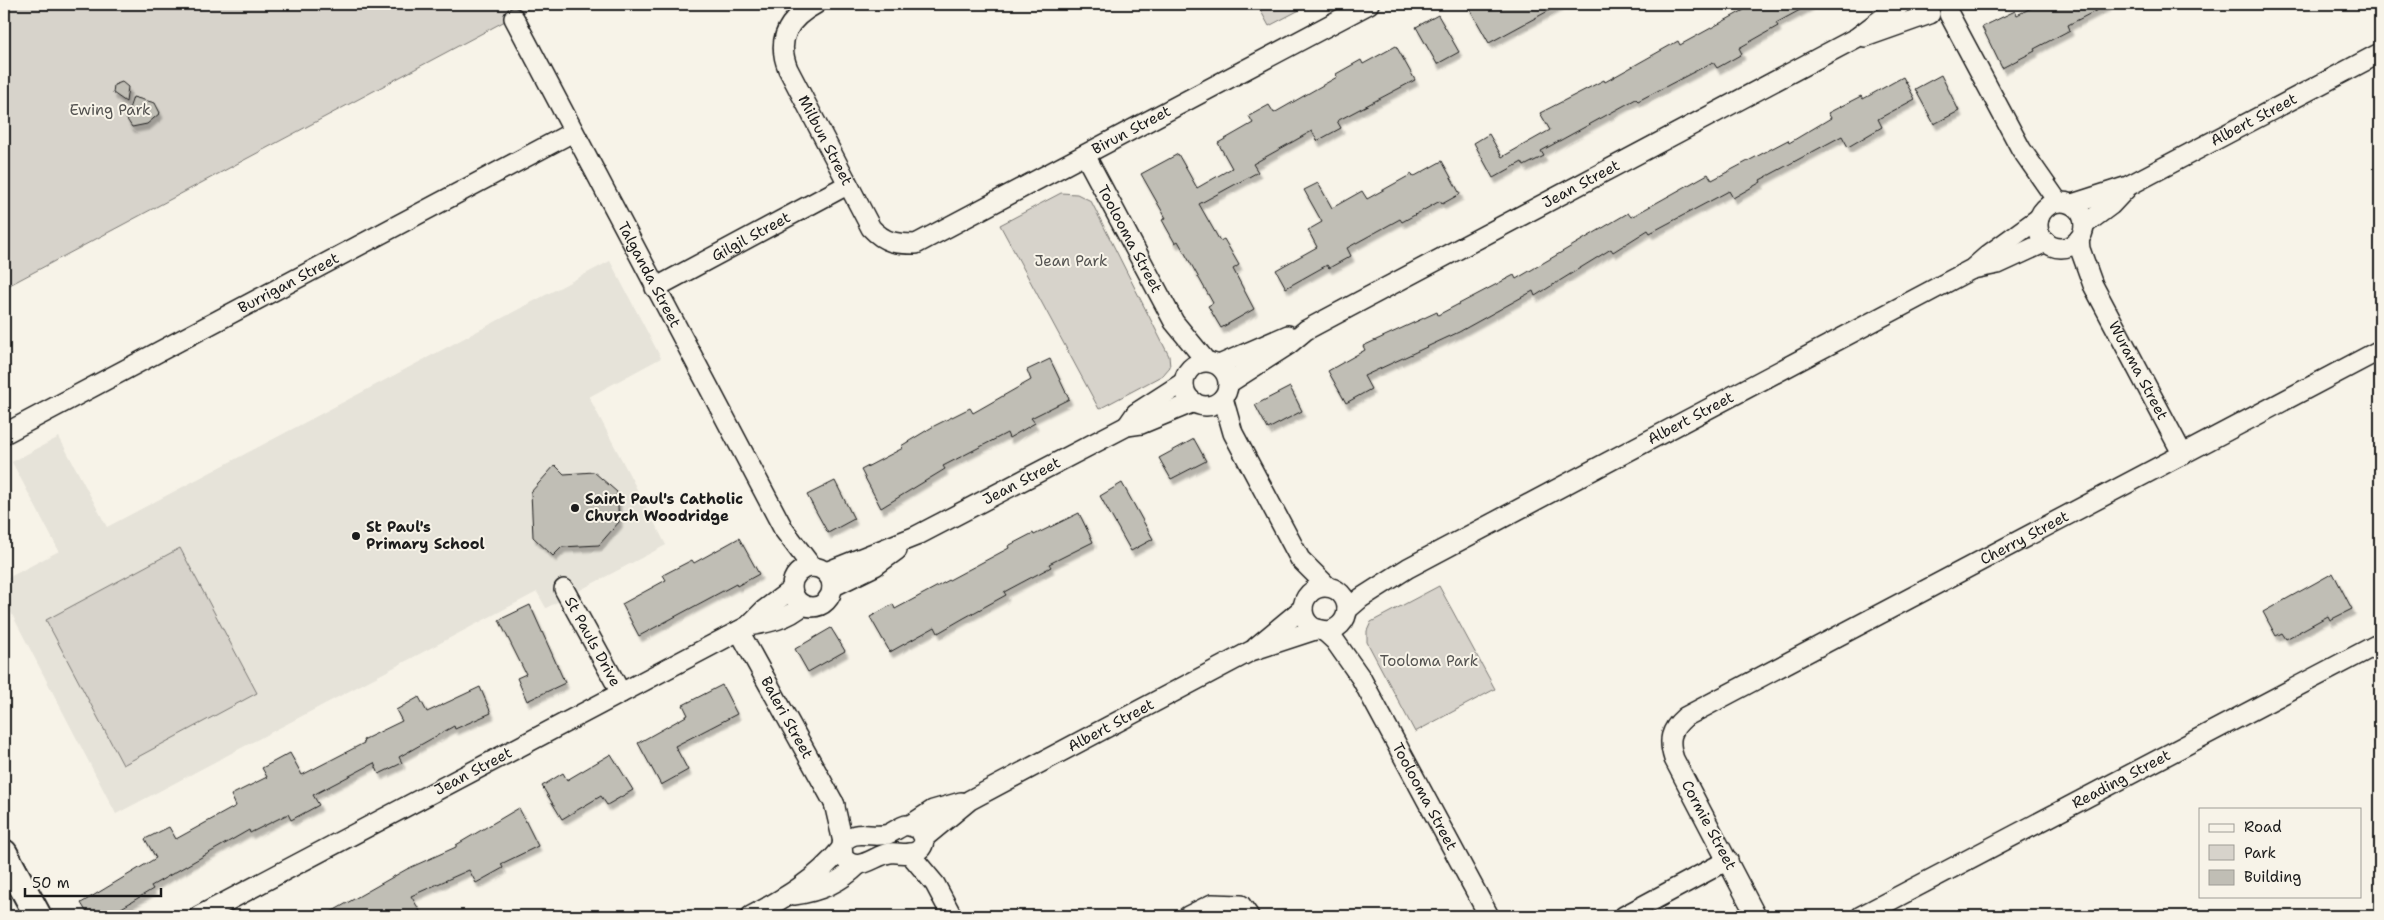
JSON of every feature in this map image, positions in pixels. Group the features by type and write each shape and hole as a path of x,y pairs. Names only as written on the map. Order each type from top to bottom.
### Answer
{"main road":[{"path":"4,853 38,916"}],"street":[{"name":"Milbun Street","path":"816,4 799,16 789,27 783,37 783,58 847,185 871,228 881,238 892,243"},
{"name":"Birun Street","path":"892,243 916,244 931,237 1369,4"},
{"name":"Jean Street","path":"199,916 743,629 764,610 812,578 916,536 1127,426 1142,424 1213,397 1288,345 1306,330 1856,38 1901,4"},
{"name":"Jean Street","path":"1856,38 1875,34 1939,9"},
{"path":"1939,9 2021,149 2053,208 2039,231 2046,242 2054,247 2076,237"},
{"name":"Talganda Street","path":"514,18 784,530 783,534 812,578 794,595 803,605"},
{"name":"Albert Street","path":"847,842 880,836 910,824 933,810 970,800 1251,651 1320,630 1335,628 1360,598 1408,568 1972,269 1988,255 2053,208 2128,186 2380,53"},
{"name":"Burrigan Street","path":"4,434 573,132"},
{"name":"Toolooma Street","path":"1085,156 1200,369"},
{"name":"Gilgil Street","path":"655,288 847,185"},
{"name":"Albert Street","path":"2076,237 2111,205 2128,186"},
{"name":"Wurama Street","path":"2053,208 2081,213 2076,237 2093,285 2184,455"},
{"name":"Albert Street","path":"1972,269 1998,264 2046,242"},
{"name":"Jean Street","path":"1127,426 1136,413 1200,369 1281,337 1306,330"},
{"name":"Cherry Street","path":"1671,732 1685,717 2380,350"},
{"path":"1200,369 1224,370 1213,397 1186,393 1200,369"},
{"path":"1213,397 1300,559 1343,596 1344,616"},
{"path":"1300,559 1307,622 1320,630"},
{"name":"Albert Street","path":"1251,651 1304,603 1316,588 1350,588 1408,568"},
{"name":"Jean Street","path":"743,629 769,623 797,611 803,605 815,607 825,602 832,593 812,578"},
{"name":"St Pauls Drive","path":"564,589 621,693"},
{"name":"Toolooma Street","path":"1344,616 1361,678"},
{"name":"Baleri Street","path":"743,629 834,804 847,842"},
{"name":"Toolooma Street","path":"1320,630 1336,641 1361,678 1489,916"},
{"name":"Reading Street","path":"1862,916 2380,643"},
{"name":"Cormie Street","path":"1671,732 1669,744 1674,759 1756,916"},
{"name":"Albert Street","path":"918,846 970,800"},
{"path":"910,824 919,829 918,846 935,877 936,884 952,916"},
{"path":"847,842 846,861 858,865"},
{"path":"751,916 790,896 831,862 847,842"},
{"path":"790,896 813,892 848,875 858,865 890,853 918,846"},
{"path":"1624,916 1728,860"},
{"path":"1188,916 1212,904 1240,905 1249,916"}],"shaded area":[{"name":"St Paul's Primary School","path":"610,261 661,358 589,397 666,545 546,608 537,592 116,814 4,599 4,580 59,551 12,462 59,437 107,527"}],"green space":[{"name":"Ewing Park","path":"4,4 537,4 4,288"},
{"path":"1257,4 1311,4 1269,26"},
{"name":"Jean Park","path":"1061,193 1077,194 1091,201 1169,356 1170,367 1163,375 1099,409 1000,225"},
{"path":"180,548 257,693 123,765 46,620"},
{"name":"Tooloma Park","path":"1439,586 1495,689 1415,732 1367,642 1367,631 1371,622"}],"building":[{"path":"1467,4 1561,4 1489,43"},
{"path":"1740,4 1811,4 1776,23 1778,26 1739,48 1742,54 1717,68 1713,62 1638,101 1636,99 1541,151 1544,156 1524,166 1522,162 1493,178 1474,143 1489,134 1502,157 1550,130 1540,113 1604,80 1605,82 1678,41 1680,45 1744,10"},
{"path":"2039,4 2109,4 2068,25 2070,30 2002,68 1982,27 2015,11 2017,15"},
{"path":"1438,15 1459,52 1437,64 1416,27"},
{"path":"1396,46 1415,80 1337,121 1341,128 1317,141 1312,131 1253,164 1258,172 1199,204 1220,241 1224,239 1239,265 1233,269 1254,309 1221,328 1208,306 1213,303 1178,241 1175,243 1162,220 1166,218 1141,174 1178,154 1197,188 1232,168 1218,143 1253,123 1249,116 1269,105 1274,113 1337,77 1336,74 1361,60 1363,64"},
{"path":"1941,75 1959,111 1934,124 1915,89"},
{"path":"1903,77 1915,99 1878,119 1882,127 1848,147 1842,136 1760,180 1761,182 1733,198 1729,191 1650,233 1648,230 1613,252 1611,249 1535,296 1533,291 1459,332 1364,376 1371,389 1346,403 1328,371 1365,350 1363,346 1437,312 1438,315 1514,275 1516,279 1628,213 1631,217 1708,174 1712,180 1788,140 1789,143 1831,118 1828,113 1861,96 1863,99"},
{"path":"122,82 128,87 126,102 113,93 114,85"},
{"path":"133,97 155,103 160,113 147,124 132,127 126,118"},
{"path":"1442,161 1460,194 1442,204 1440,201 1402,222 1400,219 1347,248 1351,256 1329,268 1327,265 1286,288 1276,270 1317,247 1308,230 1322,222 1304,190 1318,183 1332,208 1362,191 1367,199 1412,174 1413,177"},
{"path":"1050,359 1069,399 1031,418 1035,423 1009,438 1007,433 943,466 945,469 881,508 861,470 903,448 901,446 934,426 970,408 973,413 1031,380 1027,370"},
{"path":"1290,387 1302,411 1268,429 1255,405"},
{"path":"1194,439 1206,461 1171,479 1159,458"},
{"name":"Saint Paul's Catholic Church Woodridge","path":"555,465 564,474 594,472 617,492 619,522 599,545 562,547 553,556 533,537 531,492"},
{"path":"835,481 854,519 828,533 807,495"},
{"path":"1122,483 1153,539 1131,551 1100,496"},
{"path":"1079,513 1093,542 1049,564 1051,567 1004,592 1006,595 938,633 935,627 890,652 870,617 893,604 895,609 1009,548 1008,546"},
{"path":"739,538 759,574 737,586 736,584 639,636 622,604 666,580 663,575 692,560 694,563"},
{"path":"2333,573 2352,609 2330,620 2328,616 2286,639 2282,633 2276,636 2263,612"},
{"path":"530,605 565,683 527,701 517,678 526,674 499,620"},
{"path":"831,628 845,651 808,672 795,649"},
{"path":"722,685 737,714 675,746 688,770 661,785 638,743 688,715 683,705"},
{"path":"480,687 491,713 455,729 454,726 399,757 402,763 379,774 374,763 313,795 319,805 291,820 288,814 250,833 249,830 151,886 153,889 108,916 89,916 81,903 156,858 145,839 169,827 176,839 236,806 231,795 267,777 262,768 290,753 302,775 364,743 363,740 402,721 396,710 419,697 427,712"},
{"path":"611,754 633,790 607,805 601,796 562,819 542,786 563,773 567,780"},
{"path":"519,808 538,846 501,864 503,868 476,883 469,870 411,896 420,911 412,916 324,916 407,869 456,847 456,845"}],"place":[{"name":"Saint Paul's Catholic Church Woodridge","path":"575,508"},
{"name":"St Paul's Primary School","path":"356,536"}]}
